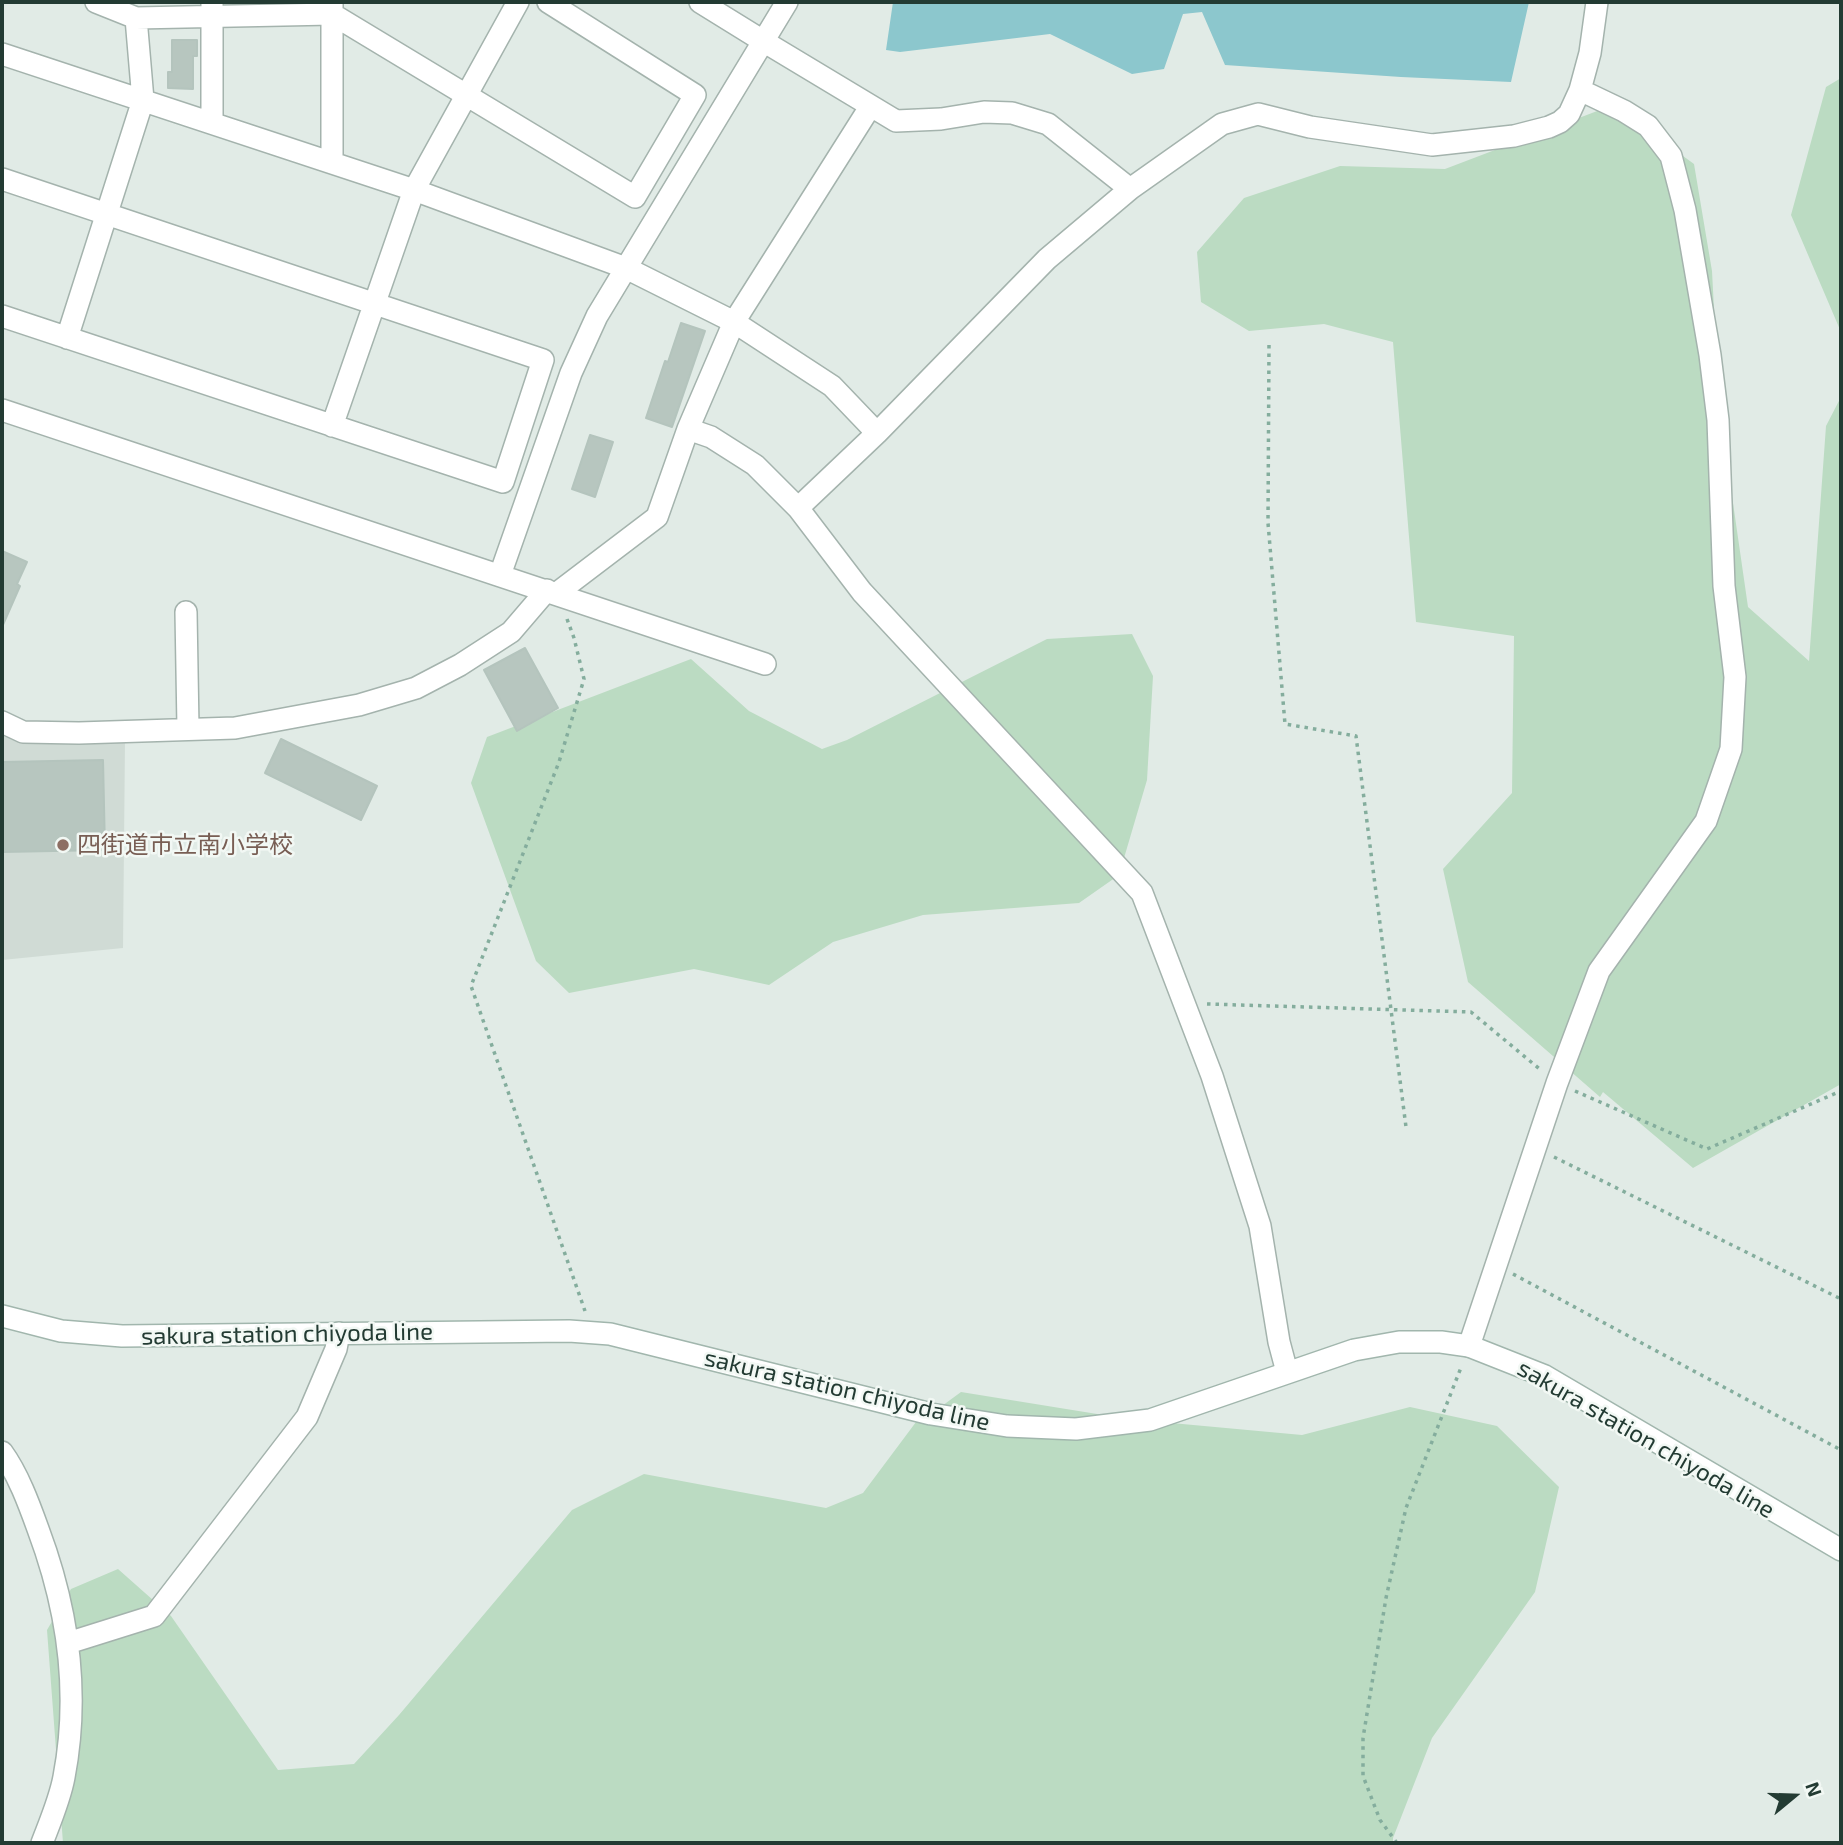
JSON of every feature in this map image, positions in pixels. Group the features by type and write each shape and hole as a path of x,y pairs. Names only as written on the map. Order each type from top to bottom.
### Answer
{"street":[{"path":"96,2 136,18 212,9 332,8 466,96 635,197 695,95 548,2"},
{"path":"332,426 414,190 517,2"},
{"path":"700,2 896,121 942,119 984,112 1012,114 1048,124 1130,189"},
{"path":"500,575 570,373 597,316 788,2"},
{"path":"798,508 877,433 1047,258 1130,189 1222,124 1258,114 1310,127 1432,145 1514,136 1549,127 1569,114 1580,90 1590,53 1597,2"},
{"path":"332,8 332,162"},
{"path":"212,9 212,123"},
{"path":"67,338 144,100 136,18"},
{"path":"2,54 414,190 626,268 734,322 832,386 877,433"},
{"path":"1469,1346 1557,1083 1599,971 1706,821 1731,749 1735,677 1724,586 1718,420 1710,355 1685,210 1671,156 1648,126 1580,90"},
{"path":"2,722 23,732 79,733 235,728 268,723 359,705 416,688 460,665 511,632 552,592 657,517 688,429 734,322 870,107"},
{"path":"2,179 543,360 503,482 2,316"},
{"path":"2,410 765,664"},
{"path":"688,429 711,437 755,465 798,508 862,592 1142,893 1212,1076 1260,1226 1279,1342 1287,1372"},
{"path":"186,612 188,728"},
{"name":"sakura station chiyoda line","path":"2,1316 61,1331 122,1336 569,1331 610,1334 931,1414 1007,1426 1076,1429 1150,1420 1354,1350 1399,1342 1441,1342 1469,1346 1545,1376 1841,1550"},
{"path":"68,1643 153,1616 307,1417 336,1349 339,1334"},
{"path":"2,1452 32,1513 54,1571 68,1643 71,1701 64,1779 42,1843"}],"path":[{"path":"1269,345 1268,523 1285,724 1356,736 1406,1127"},
{"path":"552,592 574,638 584,679 559,762 471,986 593,1333"},
{"path":"1184,1003 1471,1013 1557,1083 1707,1149 1841,1091"},
{"path":"1535,1148 1841,1299"},
{"path":"1496,1265 1841,1450"},
{"path":"1397,1843 1380,1820 1363,1776 1363,1738 1387,1598 1406,1508 1469,1346"}],"shaded area":[{"name":"四街道市立南小学校","path":"2,735 19,743 125,741 123,948 2,960"}],"green space":[{"path":"1841,78 1841,332 1791,215 1826,87"},
{"path":"1613,105 1694,164 1712,271 1719,406 1748,607 1809,661 1826,426 1841,397 1841,1084 1693,1168 1603,1092 1600,1097 1468,982 1443,869 1512,793 1514,636 1416,622 1393,342 1324,324 1249,331 1201,302 1197,252 1244,198 1340,166 1445,169"},
{"path":"1132,634 1153,676 1147,780 1119,875 1079,903 923,915 833,942 769,985 694,969 569,993 536,961 471,783 487,737 691,659 749,711 822,749 847,740 1047,639"},
{"path":"961,1392 1128,1419 1302,1435 1410,1407 1497,1426 1559,1487 1535,1592 1432,1738 1393,1843 63,1843 47,1630 71,1589 118,1569 171,1616 278,1770 354,1764 399,1715 572,1510 644,1474 826,1508 863,1493 919,1418 931,1414"}],"water":[{"path":"893,2 1529,2 1511,82 1225,65 1202,12 1183,14 1164,69 1132,74 1050,34 900,52 886,50"}],"building":[{"path":"172,40 197,40 197,56 193,56 193,89 168,88 168,72 172,72"},
{"path":"681,323 705,331 672,427 646,418"},
{"path":"590,435 613,442 595,497 572,489"},
{"path":"2,551 27,562 2,627"},
{"path":"525,648 558,708 517,731 484,670"},
{"path":"281,739 377,786 361,820 265,773"},
{"path":"103,760 105,850 2,852 2,762"}],"place":[{"name":"四街道市立南小学校","path":"63,845"}]}
